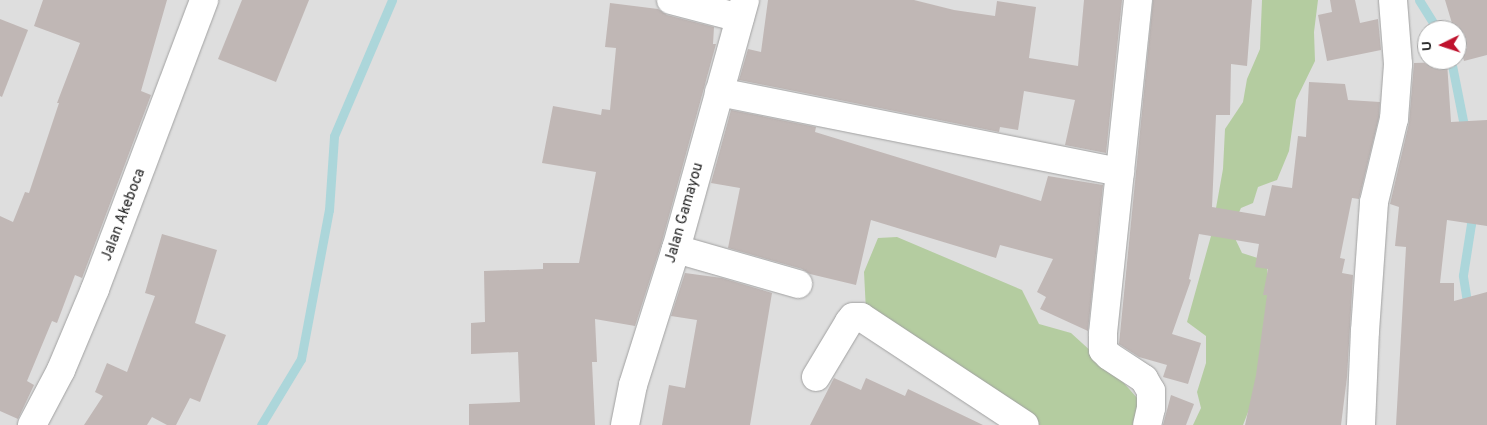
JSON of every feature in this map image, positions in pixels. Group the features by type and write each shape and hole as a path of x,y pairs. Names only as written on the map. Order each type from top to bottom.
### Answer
{"street":[{"name":"Jalan Akeboca","path":"32,425 61,370 95,289 204,0"},
{"path":"671,0 743,9"},
{"path":"1138,0 1102,334 1103,350 1144,379 1151,391 1152,408 1147,425"},
{"path":"1361,425 1364,341 1374,202 1394,118 1398,73 1393,0"},
{"name":"Jalan Gamayou","path":"624,425 633,385 676,249 743,9"},
{"path":"720,92 1120,172"},
{"path":"676,249 798,284"},
{"path":"816,377 849,322 854,317 862,317 1025,425"}],"shaded area":[{"path":"0,0 1487,0 1487,425 0,425"}],"green space":[{"path":"1262,0 1318,0 1314,32 1315,61 1296,100 1289,151 1277,180 1258,187 1253,203 1241,208 1231,230 1242,253 1267,261 1269,307 1263,374 1243,425 1193,425 1201,408 1197,392 1206,363 1206,336 1187,322 1211,236 1223,169 1225,129 1243,102 1247,79 1260,49"},
{"path":"897,237 1022,290 1039,324 1071,333 1115,373 1138,399 1139,425 1022,425 867,331 864,272 878,238"}],"building":[{"path":"43,0 167,0 141,91 151,95 82,278 75,275 57,323 52,321 27,381 34,385 18,419 0,411 0,216 13,222 25,192 29,193 59,103 57,103 80,43 34,26"},
{"path":"242,0 309,0 276,82 218,59"},
{"path":"768,0 914,0 954,10 995,16 997,1 1036,7 1029,58 1078,66 1084,0 1122,0 1106,153 1065,145 1075,100 1024,91 1018,130 1000,127 999,132 739,80 748,49 761,52"},
{"path":"1153,0 1252,0 1247,66 1231,64 1230,115 1216,115 1212,207 1265,216 1272,185 1292,188 1298,136 1306,137 1309,82 1345,84 1348,100 1380,102 1379,117 1359,199 1352,198 1340,258 1345,259 1342,273 1353,275 1347,377 1341,425 1245,425 1256,375 1267,295 1263,295 1268,269 1255,267 1259,244 1199,234 1189,279 1191,280 1172,334 1201,343 1188,384 1163,377 1167,365 1139,357 1119,344"},
{"path":"1330,0 1355,0 1360,23 1378,19 1381,50 1327,61 1318,15 1332,12"},
{"path":"1445,0 1487,0 1487,55 1467,60 1467,20 1451,20"},
{"path":"610,3 658,9 667,15 714,27 713,44 716,44 661,245 635,326 595,319 597,362 592,362 595,425 469,425 469,404 520,402 518,352 471,354 471,323 485,322 484,271 543,269 543,263 579,263 596,172 542,163 553,106 601,115 602,109 610,110 616,48 605,47"},
{"path":"0,19 28,30 2,97 0,96"},
{"path":"1414,63 1417,63 1417,70 1448,70 1451,122 1487,120 1487,226 1447,220 1440,283 1454,283 1454,301 1487,292 1487,425 1396,425 1406,247 1395,246 1399,207 1390,204 1409,123"},
{"path":"731,110 816,127 815,132 1041,201 1048,176 1103,185 1088,331 1040,309 1046,297 1037,292 1053,259 1000,245 996,258 871,220 856,285 810,274 802,269 728,248 740,188 711,183"},
{"path":"162,234 217,250 195,323 226,335 200,402 190,398 176,425 167,425 152,417 147,425 84,425 103,396 95,392 107,363 127,372 155,296 145,293"},
{"path":"685,273 722,278 772,293 750,425 662,425 669,385 685,388 697,320 671,316"},
{"path":"834,378 861,390 866,378 905,396 908,389 983,425 810,425"},
{"path":"1171,395 1194,404 1186,425 1163,425"}],"waterway":[{"path":"261,425 301,359 329,210 334,136 392,0"},
{"path":"1419,0 1432,20"},
{"path":"1453,70 1465,131"},
{"path":"1468,308 1463,275 1471,224 1470,212"}]}
